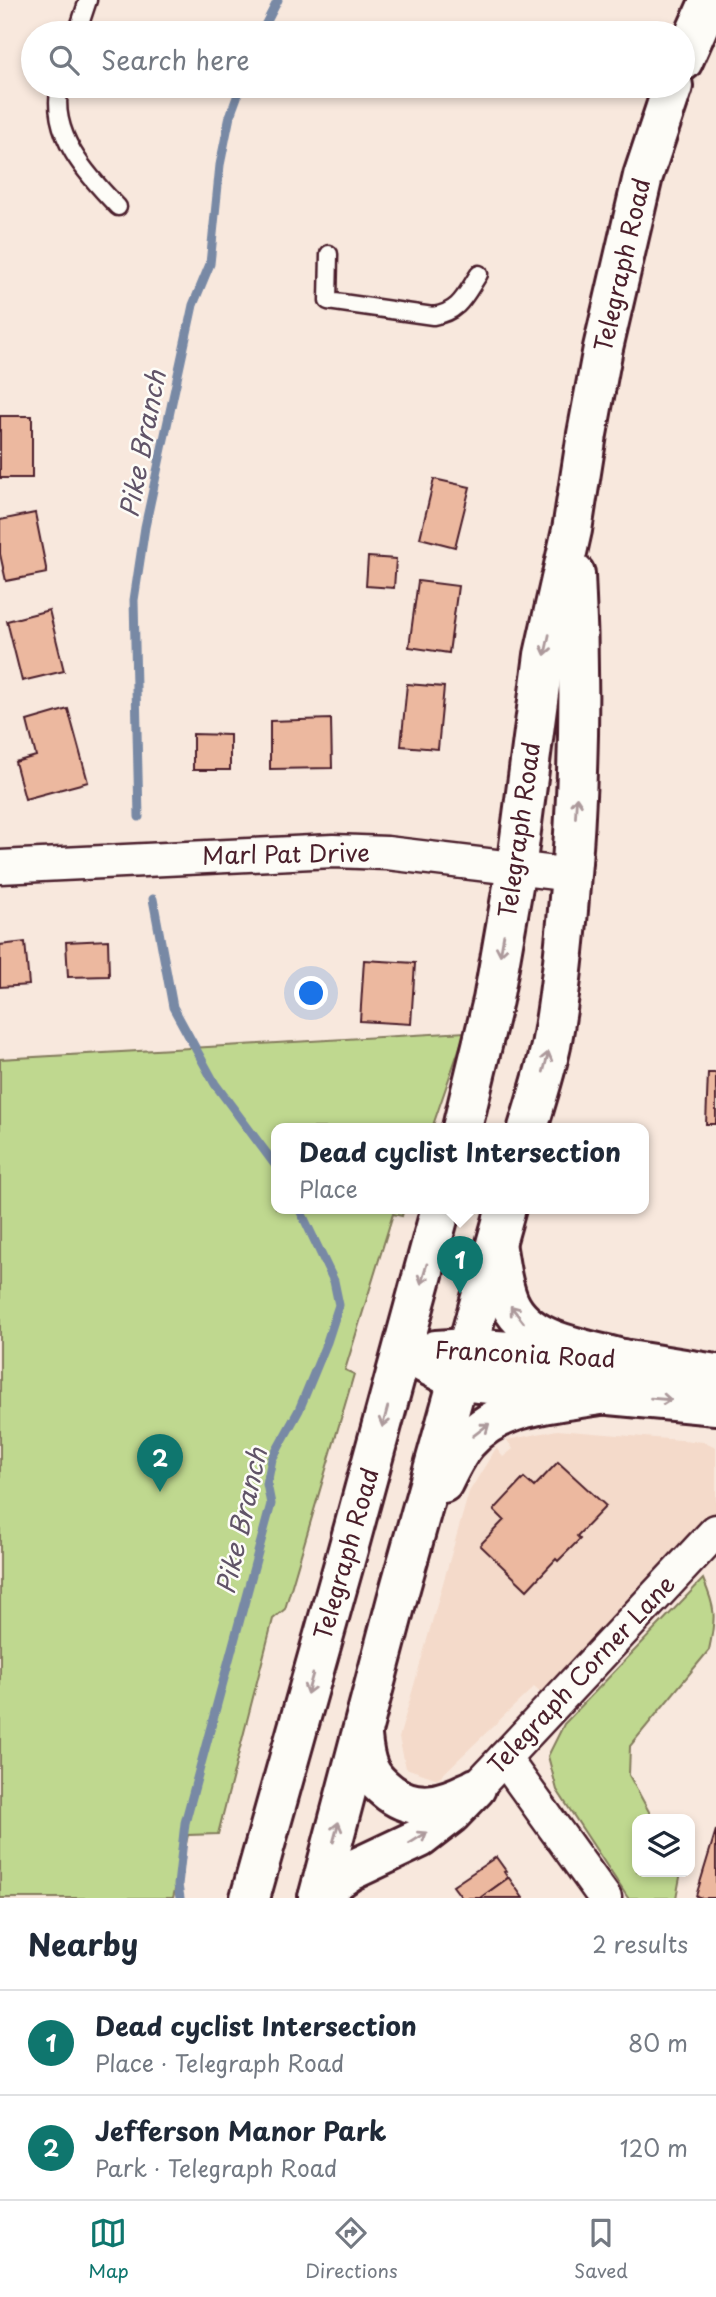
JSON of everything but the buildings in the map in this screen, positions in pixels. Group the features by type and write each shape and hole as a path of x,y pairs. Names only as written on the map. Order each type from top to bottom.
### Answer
{"main road":[{"path":"695,34 710,0"},
{"name":"Telegraph Road","path":"463,1123 493,1000 516,869 544,655 572,530 603,348 643,176 669,98"},
{"name":"Telegraph Road","path":"529,1123 552,1036 562,976 572,875 579,652 572,530"},
{"name":"Telegraph Road","path":"250,1898 439,1214"},
{"path":"501,1226 508,1300 517,1318 536,1332 558,1341 622,1359"},
{"path":"318,1898 397,1599 501,1226"},
{"name":"Franconia Road","path":"403,1352 606,1394 716,1405"},
{"name":"Franconia Road","path":"463,1365 622,1359 716,1374"},
{"path":"397,1599 439,1490 467,1441 500,1417 519,1410 606,1394"},
{"path":"362,1736 365,1756 374,1779 408,1803 435,1804 452,1800 477,1788"},
{"path":"318,1898 350,1871 420,1838 451,1814 477,1788"}],"street":[{"name":"Marl Pat Drive","path":"0,867 346,852 387,853 572,875"},
{"name":"Telegraph Corner Lane","path":"477,1788 716,1531"},
{"path":"504,1758 605,1898"}],"lane":[{"path":"81,21 88,0"},
{"path":"59,98 58,118 64,134 94,183 118,207"},
{"path":"329,254 328,301 433,316 456,308 480,274"}],"shaded area":[{"path":"557,1430 705,1442 716,1447 716,1513 544,1696 534,1687 438,1779 406,1768 399,1738 469,1492 496,1448 503,1457 513,1449 507,1440"}],"green space":[{"path":"465,1032 434,1123 271,1123 271,1214 393,1214 345,1370 354,1374 285,1609 273,1619 218,1834 188,1835 173,1898 0,1898 0,1059"},
{"path":"703,1579 714,1613 709,1650 630,1746 629,1775 650,1814 632,1814 632,1877 680,1877 676,1898 628,1898 557,1790 548,1756 564,1724"}],"waterway":[{"name":"Pike Branch","path":"267,21 278,0"},
{"name":"Pike Branch","path":"139,817 134,600 145,527 193,305 210,264 220,165 237,98"},
{"name":"Pike Branch","path":"153,899 173,1007 215,1084 271,1159"},
{"name":"Pike Branch","path":"180,1898 178,1885 185,1823 271,1504 267,1484 272,1459 299,1410 339,1305 334,1281 302,1214"}],"place":[{"name":"Dead cyclist Intersection","path":"460,1294"},
{"name":"Jefferson Manor Park","path":"160,1492"}]}
